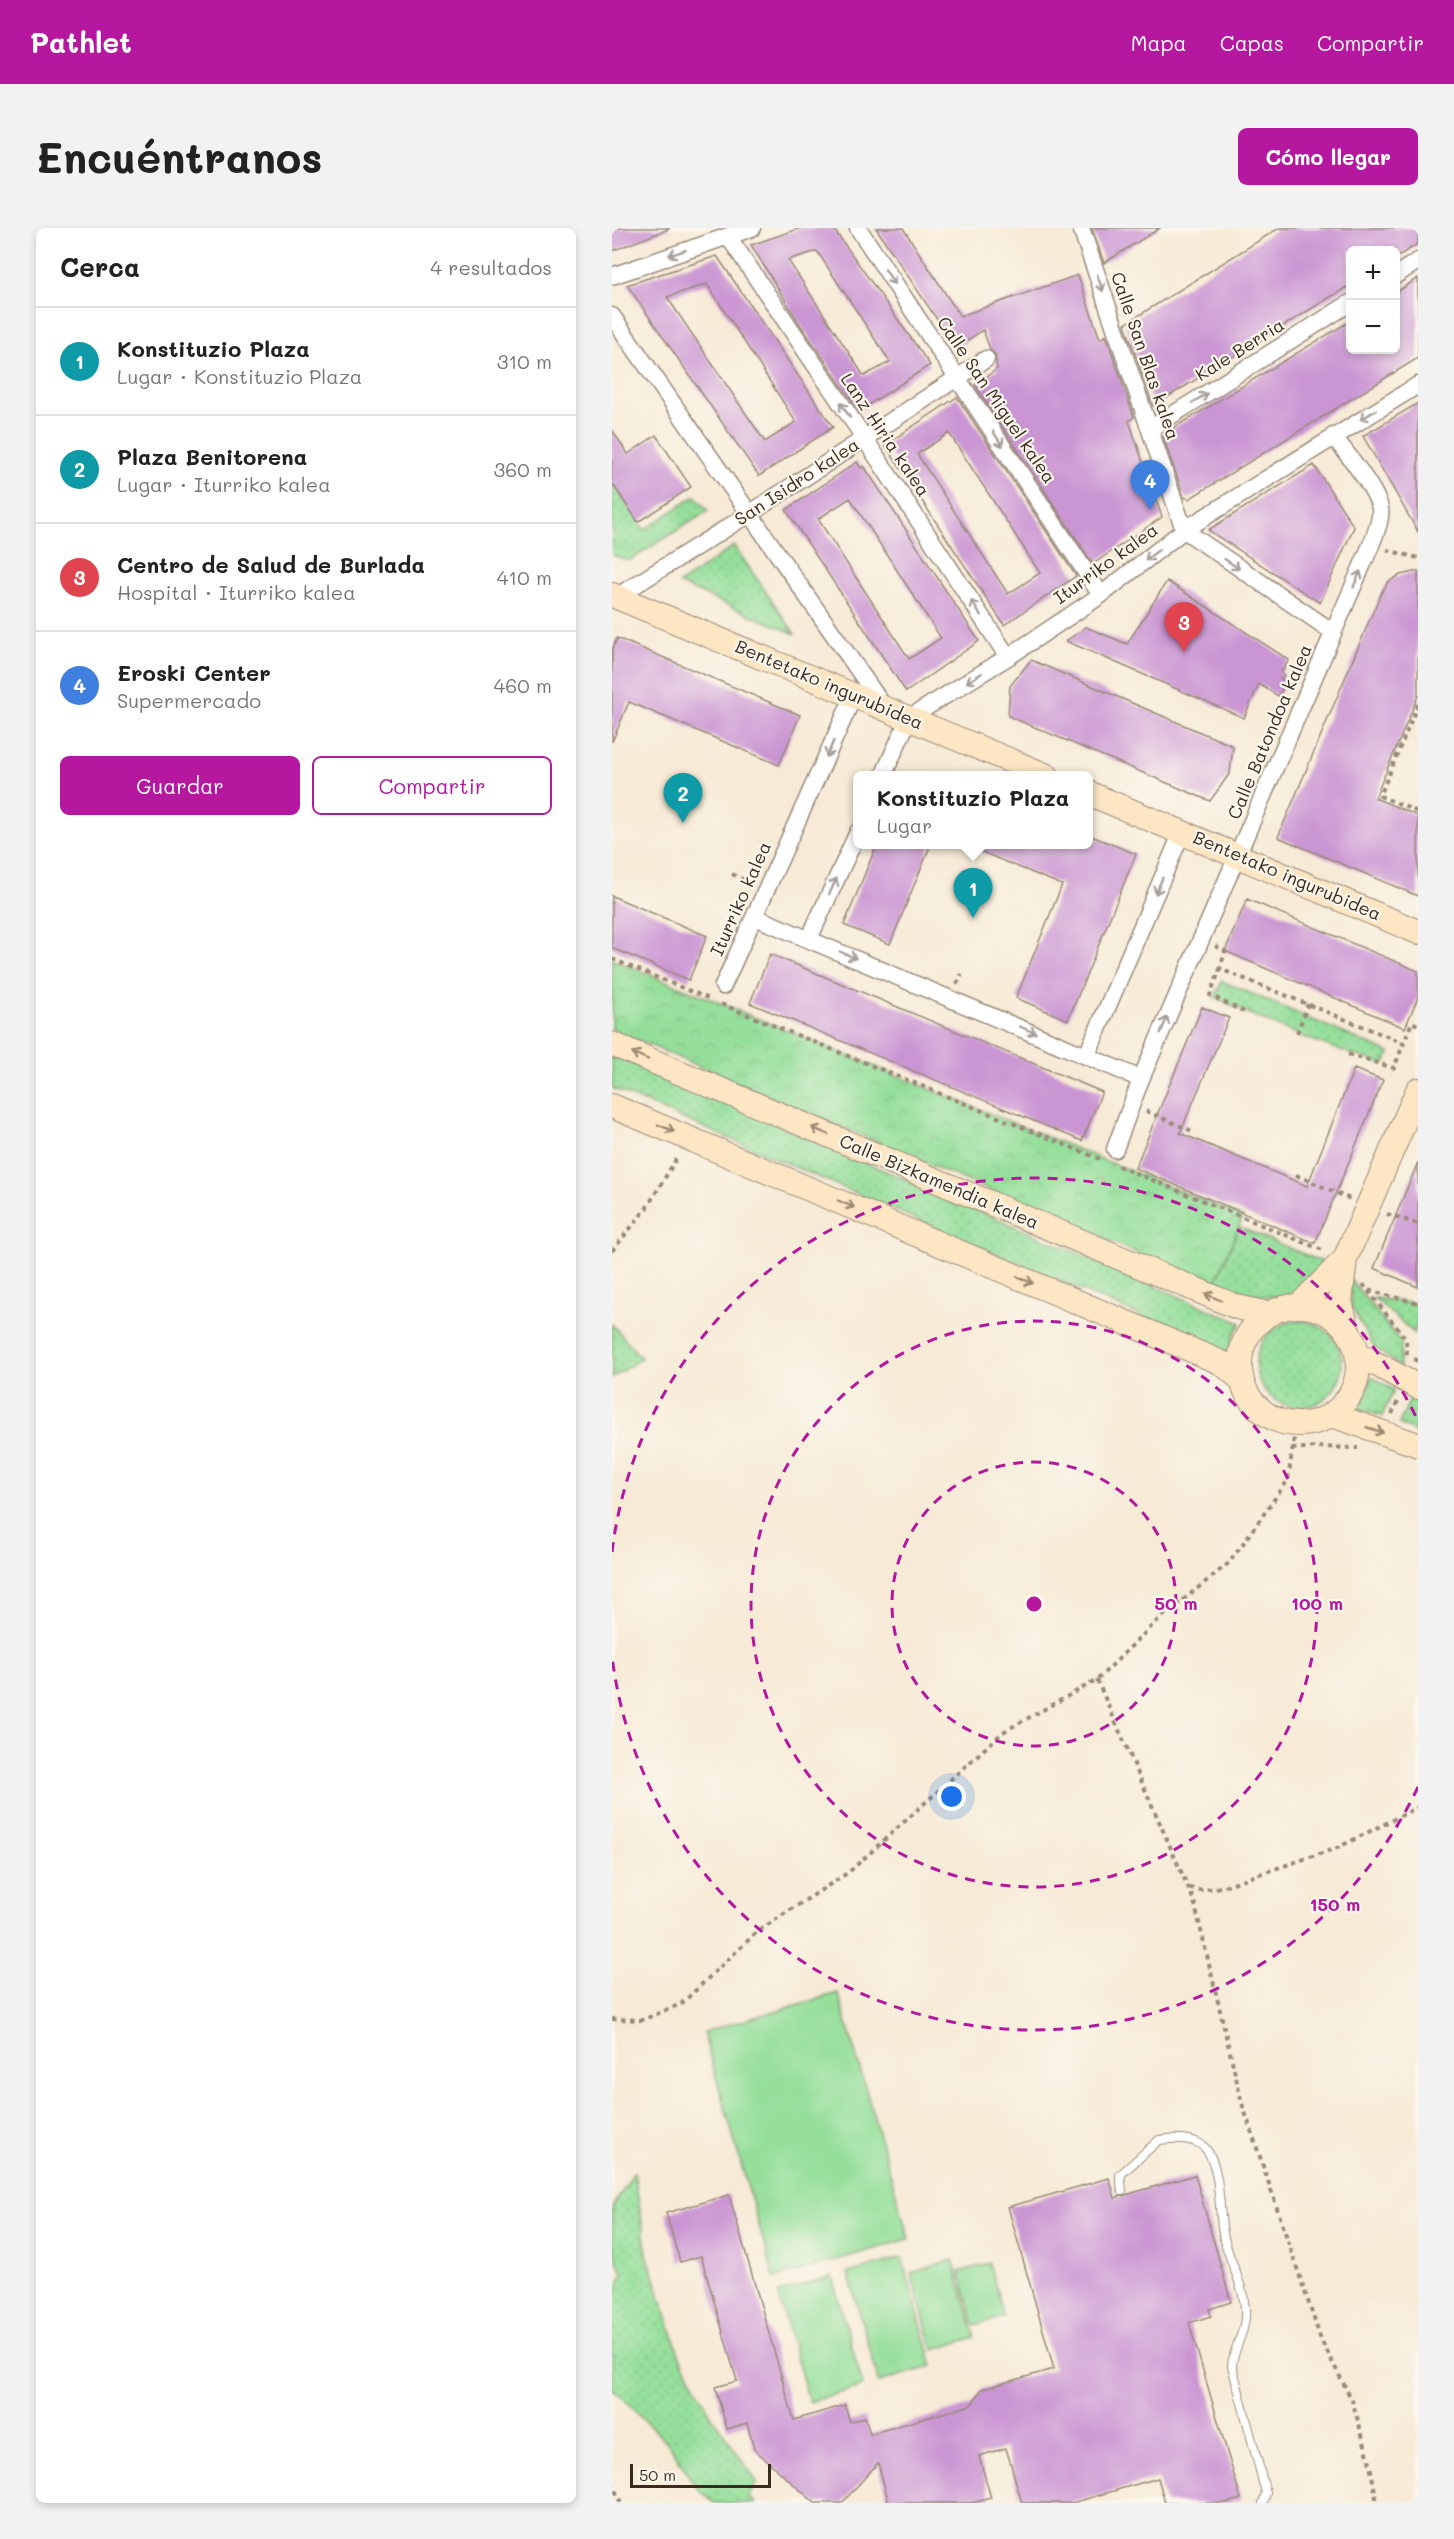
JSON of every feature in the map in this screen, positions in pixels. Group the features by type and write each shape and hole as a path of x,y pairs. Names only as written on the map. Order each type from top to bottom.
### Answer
{"main road":[{"name":"Bentetako ingurubidea","path":"613,600 854,695 1035,771"},
{"name":"Bentetako ingurubidea","path":"1093,795 1418,932"},
{"name":"Calle Bizkamendia kalea","path":"612,1044 1237,1307 1268,1314"},
{"path":"1348,1331 1335,1317 1319,1308 1300,1305 1268,1314 1254,1326 1244,1343 1240,1361 1242,1380 1249,1397 1262,1411 1278,1420 1296,1425 1315,1423 1332,1415 1345,1403 1354,1388 1359,1371 1358,1354 1348,1331 1340,1302 1345,1259 1418,1090"},
{"path":"612,1106 1222,1363 1242,1380"},
{"path":"1300,1305 1345,1259"},
{"path":"1358,1354 1412,1384"},
{"path":"1332,1415 1418,1445"}],"street":[{"path":"612,276 707,235 728,236 752,228"},
{"name":"Calle San Miguel kalea","path":"858,228 1101,595"},
{"name":"Calle San Blas kalea","path":"1081,228 1184,530"},
{"name":"Lanz Hiria kalea","path":"728,236 1008,657"},
{"path":"1400,272 1418,261"},
{"name":"Kale Berria","path":"1150,429 1346,306"},
{"path":"612,316 884,708"},
{"name":"San Isidro kalea","path":"613,600 986,359"},
{"name":"Iturriko kalea","path":"909,718 1008,657 1101,595 1184,530 1418,385"},
{"name":"Calle Batondoa kalea","path":"1115,1149 1141,1079 1371,545 1379,520 1380,510 1376,497 1333,436"},
{"path":"1184,530 1333,632"},
{"name":"Iturriko kalea","path":"723,986 854,695"},
{"path":"885,771 909,718"},
{"path":"1087,1055 1182,832"},
{"path":"809,939 853,843"},
{"path":"755,917 1141,1079"}],"lane":[{"path":"1122,2192 1120,2175 1159,2140 1185,2140 1200,2143 1208,2151 1220,2188 1224,2239 1242,2292 1245,2317 1242,2334 1233,2351 1232,2366 1266,2493 1263,2503"}],"path":[{"path":"1371,545 1418,558"},
{"path":"1418,704 1380,796 1418,812"},
{"path":"612,959 1345,1259 1406,1339 1412,1384"},
{"path":"1244,1012 1210,994 1220,969 1404,1043"},
{"path":"1297,1033 1308,1005"},
{"path":"1348,1054 1394,1068 1412,1022 1418,1025"},
{"path":"1131,1105 1192,1131"},
{"path":"612,1251 646,1209 675,1162"},
{"path":"1296,1175 1367,1207 1418,1224"},
{"path":"1367,1290 1418,1303"},
{"path":"1292,1449 1352,1447 1377,1451 1383,1433 1412,1384 1418,1354"},
{"path":"612,2019 642,2020 681,2004 758,1931 849,1872 1003,1732 1097,1680 1158,1620 1229,1563 1288,1480 1296,1425"},
{"path":"1097,1680 1194,1900 1242,2103 1321,2340 1352,2400 1369,2459 1377,2503"},
{"path":"1188,1888 1201,1890 1221,1887 1337,1848 1418,1807"},
{"path":"612,2473 613,2486 621,2503"}],"green space":[{"path":"612,483 644,530 695,496 708,511 629,561 612,555"},
{"path":"734,546 795,634 679,584"},
{"path":"612,959 1243,1217 1214,1286 612,1029"},
{"path":"1222,981 1390,1053 1384,1064 1341,1051 1277,1026 1215,997"},
{"path":"612,1054 1241,1323 1233,1336 1229,1354 612,1088"},
{"path":"1239,1227 1336,1268 1307,1290 1290,1297 1256,1295 1214,1286"},
{"path":"1350,1279 1401,1342 1400,1367 1374,1347 1351,1306"},
{"path":"1374,1298 1418,1304 1418,1322 1414,1333"},
{"path":"1299,1321 1316,1324 1330,1333 1339,1347 1342,1364 1339,1381 1330,1395 1316,1404 1299,1407 1282,1404 1268,1395 1259,1381 1256,1364 1259,1347 1268,1333 1282,1324"},
{"path":"612,1324 641,1358 612,1378"},
{"path":"1371,1376 1394,1390 1382,1416 1357,1408 1367,1391"},
{"path":"1411,1397 1418,1399 1418,1433 1399,1424"},
{"path":"838,1993 909,2239 774,2278 703,2032"},
{"path":"634,2172 647,2254 679,2354 712,2417 757,2482 749,2497 756,2503 714,2503 695,2486 669,2444 612,2388 612,2301 623,2274 612,2245 612,2209"},
{"path":"902,2258 933,2366 879,2382 848,2273"},
{"path":"953,2260 975,2337 933,2350 911,2273"},
{"path":"989,2263 1004,2317 974,2325 959,2272"},
{"path":"832,2277 863,2386 809,2402 778,2293"}],"building":[{"path":"612,228 669,228 669,229 612,251"},
{"path":"801,228 833,228 930,365 859,411 798,321 751,245","holes":["817,251 890,362 864,376 788,260"]},
{"path":"876,228 903,228 960,316 1078,275 1100,339 1106,335 1134,417 1129,421 1146,471 1150,463 1159,490 1152,488 1162,517 1093,564 975,385 997,369 995,354 990,349 983,330 956,348"},
{"path":"1092,228 1160,228 1104,263"},
{"path":"1279,228 1418,228 1418,244 1400,255 1400,246 1346,246 1346,287 1153,406 1125,324"},
{"path":"717,256 833,427 759,476 627,285","holes":["707,284 796,422 765,442 667,297"]},
{"path":"1418,278 1418,358 1189,499 1184,497 1163,436 1165,433 1346,323 1346,354 1400,354 1400,290"},
{"path":"957,397 1076,576 1004,625 885,445","holes":["949,433 1040,573 1008,594 917,454"]},
{"path":"1418,403 1418,532 1363,436"},
{"path":"612,430 628,454 656,435 691,487 638,522 612,483"},
{"path":"857,462 861,468 864,466 979,641 906,692 786,510","holes":["850,498 941,638 909,659 818,519"]},
{"path":"1314,465 1354,527 1320,603 1208,530"},
{"path":"1418,571 1418,696 1375,798 1418,816 1418,896 1278,837 1381,593 1388,582 1400,575"},
{"path":"1167,581 1289,660 1281,673 1284,675 1281,679 1287,682 1278,696 1259,684 1244,718 1066,641 1086,627 1127,644"},
{"path":"617,638 800,715 779,765 629,702 612,742 612,650"},
{"path":"1031,660 1233,746 1230,773 1210,801 1008,716 1010,686"},
{"path":"1093,837 1136,854 1068,1020 1016,998 1062,885 975,849 1093,849"},
{"path":"875,849 929,849 890,944 844,925"},
{"path":"612,896 707,936 689,980 612,948"},
{"path":"1247,899 1418,971 1418,997 1405,1028 1225,951"},
{"path":"770,954 1102,1092 1082,1141 750,1003"},
{"path":"1202,1007 1229,1018 1180,1133 1307,1186 1354,1069 1383,1080 1315,1243 1135,1168"},
{"path":"1418,1162 1418,1287 1374,1268"},
{"path":"1195,2175 1231,2302 1209,2309 1211,2316 1189,2323 1241,2499 1226,2503 1165,2503 1158,2478 1072,2503 1022,2503 1006,2448 979,2456 991,2498 972,2503 889,2503 878,2463 842,2503 815,2503 754,2449 747,2423 727,2429 715,2387 737,2381 701,2256 680,2262 666,2213 729,2195 794,2420 845,2405 850,2422 865,2417 870,2434 971,2405 982,2389 1054,2369 1008,2207 1109,2178 1115,2198"}],"place":[{"name":"Eroski Center","path":"1150,510"},
{"name":"Centro de Salud de Burlada","path":"1184,652"},
{"name":"Plaza Benitorena","path":"683,823"},
{"name":"Konstituzio Plaza","path":"973,918"}]}
